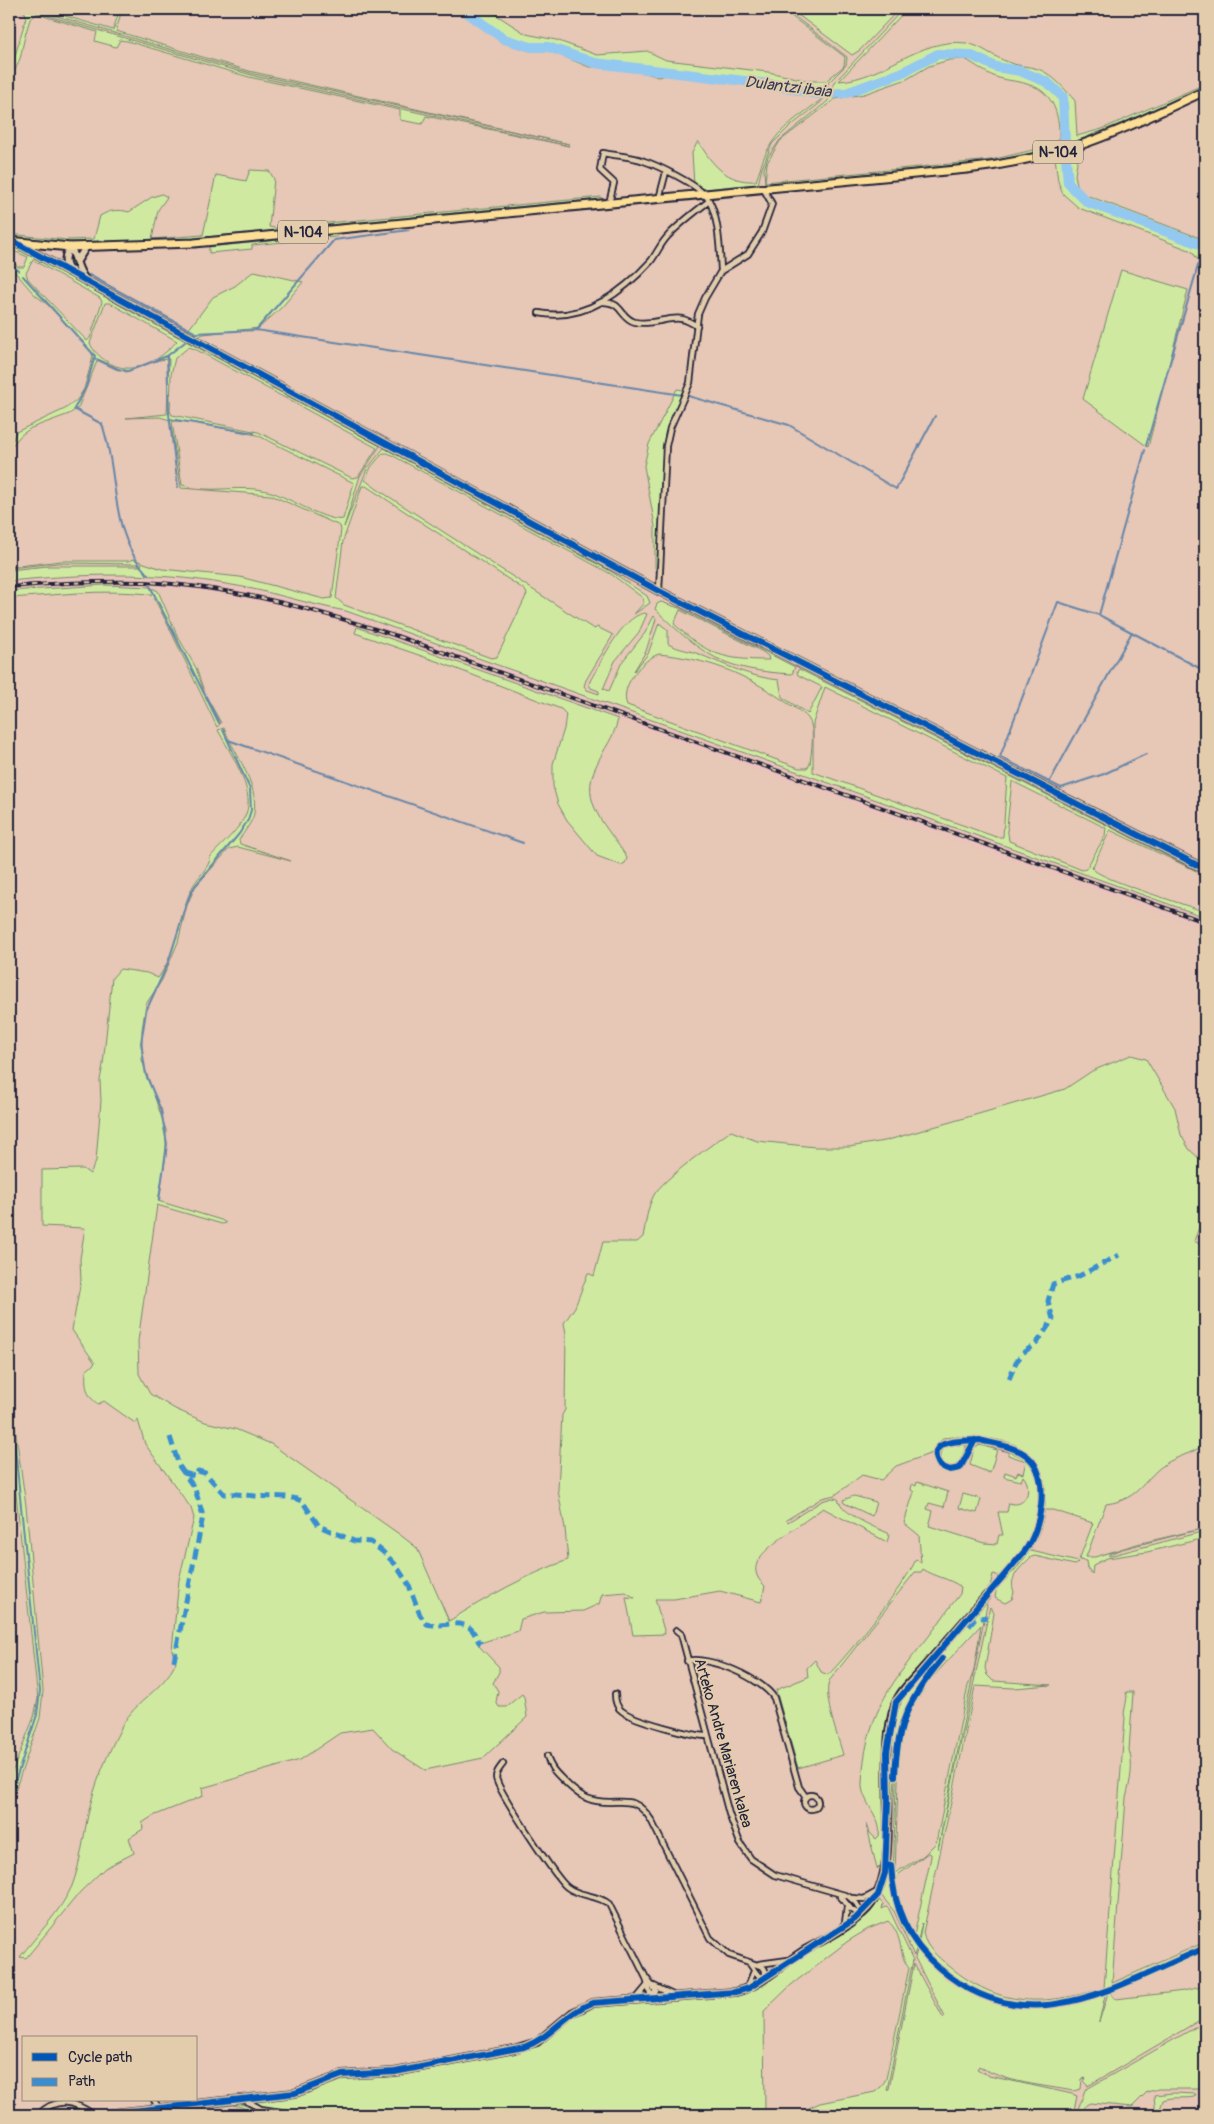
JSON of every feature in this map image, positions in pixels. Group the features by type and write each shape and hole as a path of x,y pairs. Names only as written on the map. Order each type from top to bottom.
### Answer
{"main road":[{"name":"N-104","path":"12,242 70,247 194,243 609,203 707,198 763,188 967,170 1030,159 1073,148 1110,134 1205,91"}],"street":[{"path":"609,203 614,183 600,170 602,153 644,161 666,172 707,198 719,232 721,271"},
{"path":"659,199 666,172"},
{"path":"659,591 666,446 670,428 690,383 696,326 705,298 721,271 748,254 762,232 772,204 763,188"},
{"path":"539,313 554,316 572,314 603,302 651,260 667,236 707,198"},
{"path":"12,242 73,268"},
{"path":"70,247 73,268"},
{"path":"70,247 65,255 66,264 91,284 659,591 1205,869"},
{"path":"73,268 86,247"},
{"path":"603,302 612,302 630,320 638,323 681,318 696,326"},
{"path":"46,2115 95,2115 296,2093 342,2075 395,2072 524,2047 544,2038 572,2013 584,2006 600,2001 746,1989 765,1979 789,1960 840,1930 860,1915 872,1902 881,1887 885,1873 887,1752 896,1702 1029,1546 1042,1503 1040,1483 1035,1467 1028,1456 1009,1448 976,1440 944,1443 938,1451 938,1462 947,1470 960,1468 976,1440"},
{"name":"Arteko Andre Mariaren kalea","path":"676,1630 681,1634 735,1835 745,1852 759,1866 774,1875 836,1894 864,1899 875,1894 881,1887"},
{"path":"687,1661 696,1658 709,1661 756,1681 768,1689 774,1698 799,1787 806,1797"},
{"path":"615,1694 615,1702 624,1712 690,1734 708,1736"},
{"path":"547,1756 550,1767 583,1796 596,1801 628,1801 641,1807 651,1820 710,1938 729,1956 750,1964 789,1960"},
{"path":"503,1764 497,1772 496,1780 555,1872 567,1887 602,1899 610,1904 646,1978 651,1997"},
{"name":"Arteko Andre Mariaren kalea","path":"836,1894 860,1915"},
{"path":"848,1896 856,1903 861,1911 860,1915"},
{"path":"840,1930 845,1922 847,1904"},
{"path":"750,1964 754,1971 765,1979"},
{"path":"758,1964 765,1970 765,1979"},
{"path":"746,1989 754,1971"},
{"path":"646,1978 654,1986 675,1996"},
{"path":"637,1998 648,1985"},
{"path":"651,1997 656,1991 654,1986"},
{"path":"243,2100 261,2109 301,2115"},
{"path":"38,2115 46,2107 59,2102"},
{"path":"70,2102 95,2115"},
{"path":"78,2105 82,2102"},
{"path":"155,2102 158,2107"}],"shaded area":[{"path":"69,575 168,577 225,583 346,611 1205,917 1205,929 344,623 253,600 191,590 105,585 9,591 9,580"}],"green space":[{"path":"16,9 25,9 258,77 569,146 426,116 422,124 400,120 400,110 249,77 127,41 120,40 116,47 95,41 97,32 37,14 30,19 20,58 9,85 9,77 26,18 25,12"},
{"path":"33,9 60,15 62,9 66,9 65,16 113,30 120,9 122,9 116,31 249,71 569,144 254,74"},
{"path":"454,9 487,9 526,34 556,40 597,55 647,51 666,60 768,72 810,81 826,81 844,66 845,57 782,9 785,9 847,57 846,65 828,83 825,97 820,103 788,128 772,144 762,168 758,184 704,189 694,184 692,153 698,141 709,158 721,171 737,179 756,181 767,151 778,135 784,128 822,99 822,96 671,74 658,77 646,73 608,67 589,67 545,49 521,46 500,38"},
{"path":"790,9 899,9 860,50 852,55"},
{"path":"903,9 907,9 839,81 855,79 933,46 949,43 966,43 1011,63 1043,71 1053,78 1075,101 1077,136 1102,129 1205,84 1205,86 1127,121 1076,141 1037,152 988,162 765,184 764,169 768,157 780,140 828,101 835,82","holes":["965,59 995,77 1026,84 1038,88 1045,93 1057,114 1059,139 1054,145 991,160 765,182 767,163 780,141 835,99 864,94 907,79 929,66 949,60"]},
{"path":"1075,150 1078,155 1075,175 1078,189 1086,195 1205,240 1205,263 1197,259 1192,251 1079,208 1063,194 1058,181 1055,157"},
{"path":"250,170 269,171 274,179 269,227 275,228 601,197 601,199 175,240 62,242 9,236 9,234 67,240 94,239 100,216 114,211 129,212 152,197 162,194 167,197 158,210 152,239 203,235 216,175 246,181"},
{"path":"339,234 335,237 252,245 252,249 209,253 209,247"},
{"path":"9,246 20,249 130,311 380,446 360,476 344,527 367,469 384,448 612,572 647,596 650,603 634,614 644,603 643,598 611,574 388,453 383,453 371,467 365,480 377,489 589,626 595,629 597,627 613,635 586,680 584,686 587,690 599,694 599,691 591,688 589,684 591,679 620,631 636,616 644,613 647,614 639,632 615,661 603,689 609,691 622,662 645,633 654,616 656,619 646,651 634,671 648,654 659,623 668,630 668,644 672,646 697,653 749,674 779,680 782,697 808,714 822,687 798,675 799,669 1205,875 1110,830 1092,868 1110,879 1205,912 1205,917 346,611 241,587 172,577 90,575 9,581 9,570 48,566 141,566 142,564 58,563 9,567 61,561 130,561 132,559 162,569 240,577 324,599 332,598 341,530 340,526 271,495 181,488 170,420 160,417 126,418 167,414 169,359 159,360 126,372 98,359 78,408 69,414 31,428 21,435 9,449 16,432 65,409 77,400 84,389 93,357 91,351 48,305 34,294 9,265 9,258 18,267 24,267 28,257 9,249","holes":["33,260 100,298 102,302 90,338 87,341 28,279 26,273","105,303 110,303 177,341 170,349 153,361 135,368 115,366 95,351 90,343","189,347 195,349 377,448 358,477 352,478 258,432 172,415 170,411 171,374 175,358","175,421 192,422 257,435 354,483 343,519 318,514 271,492 249,489 204,489 182,485 172,422","362,486 366,486 525,590 527,594 497,657 491,658 344,605 336,598 343,541","659,654 677,656 724,669 768,690 808,718 812,728 810,764 807,768 799,768 627,705 625,698 629,682 646,662","825,687 1007,778 1003,837 996,837 813,772 813,723","1012,781 1106,828 1105,836 1086,869 1082,870 1009,841 1007,826"]},
{"path":"1121,270 1188,290 1148,447 1083,399"},
{"path":"254,271 303,282 282,307 259,328 203,334 196,338 186,333 213,297 235,286"},
{"path":"677,389 683,390 665,436 657,575 655,567 655,526 644,466 649,444"},
{"path":"105,585 150,587 158,591 177,635 196,668 205,694 221,723 217,727 167,623 150,594 96,592 9,598 9,591"},
{"path":"661,602 679,608 795,667 792,674 748,669 716,658 701,649 672,625 655,609 657,604","holes":["680,610 768,656 769,660 740,659 717,654 696,643 674,624"]},
{"path":"357,627 618,719 611,738 597,764 592,778 591,791 597,814 627,858 625,863 621,865 597,856 567,820 558,804 553,786 553,764 564,729 566,714 561,709 439,662 355,633"},
{"path":"224,728 245,769 255,802 253,816 239,840 240,844 291,861 238,847 229,849 195,887 187,905 178,942 162,980 146,1004 142,1030 142,1060 166,1130 166,1156 158,1201 226,1223 222,1224 157,1205 138,1341 139,1374 150,1394 175,1409 205,1422 235,1429 271,1444 399,1534 417,1548 449,1621 507,1587 568,1560 565,1528 558,1490 562,1415 565,1410 566,1333 564,1323 575,1307 588,1273 594,1276 603,1242 637,1242 643,1237 648,1210 654,1195 677,1171 731,1131 757,1141 815,1147 849,1147 885,1141 1065,1089 1092,1071 1131,1055 1146,1059 1175,1108 1181,1135 1189,1149 1205,1164 1205,1211 1194,1241 1205,1247 1205,1444 1161,1467 1128,1497 1106,1504 1086,1557 1095,1557 1137,1544 1205,1528 1122,1549 1109,1554 1109,1556 1205,1531 1205,1538 1147,1552 1107,1558 1093,1565 1092,1574 1087,1567 1086,1561 1079,1560 1093,1523 1053,1510 1044,1510 1044,1493 1041,1477 1034,1462 1024,1450 1008,1442 985,1438 944,1438 932,1453 896,1466 881,1480 862,1475 835,1495 822,1498 786,1520 788,1522 822,1501 832,1498 838,1499 845,1510 852,1515 888,1533 887,1542 823,1508 788,1533 761,1556 756,1570 758,1578 765,1586 761,1602 720,1591 674,1599 655,1599 665,1634 633,1635 626,1597 635,1598 626,1592 602,1594 599,1604 583,1611 544,1612 521,1619 518,1631 480,1643 479,1646 499,1667 499,1672 493,1683 498,1691 496,1702 499,1707 506,1707 522,1694 527,1717 483,1758 425,1770 392,1749 373,1728 340,1733 300,1760 202,1788 203,1796 153,1816 142,1823 143,1829 129,1838 134,1853 105,1868 80,1892 26,1958 20,1957 55,1914 72,1886 80,1859 94,1792 122,1726 134,1710 164,1681 176,1663 172,1650 179,1580 194,1518 191,1508 145,1444 138,1420 135,1423 104,1401 98,1404 89,1394 86,1385 86,1371 95,1363 72,1330 81,1280 80,1259 85,1228 42,1226 42,1170 83,1169 90,1174 96,1161 101,1101 100,1080 112,978 120,969 147,973 158,978 169,958 193,886 208,865 211,856 235,831 246,814 248,804 244,782 218,730"},
{"path":"9,1385 26,1506 43,1691 40,1718 9,1808 9,1780 34,1717 38,1699 9,1428"},
{"path":"967,1444 959,1464 950,1467 941,1462 940,1456 943,1448 951,1445"},
{"path":"980,1445 997,1450 990,1473 970,1465 974,1449"},
{"path":"1009,1451 1025,1457 1034,1470 1037,1480 1038,1504 1033,1527 1020,1554 1000,1576 993,1574 990,1586 900,1690 893,1701 888,1714 884,1741 885,1804 882,1864 877,1869 866,1822 870,1833 876,1839 879,1836 878,1823 865,1797 862,1783 864,1761 873,1722 889,1689 960,1594 961,1587 923,1569 921,1572 915,1572 829,1681 829,1707 843,1755 798,1768 776,1690 808,1677 807,1668 815,1660 821,1672 828,1675 890,1600 916,1559 921,1563 919,1535 904,1523 914,1492 911,1490 912,1484 916,1486 917,1482 948,1492 944,1507 929,1503 927,1509 933,1511 929,1526 984,1543 997,1544 999,1535 1003,1535 998,1512 1007,1512 1009,1503 1020,1503 1024,1500 1028,1491 1028,1486 1023,1476 1021,1481 1004,1477 1005,1472 1016,1476 1018,1472 1023,1474 1026,1461 1008,1455"},
{"path":"963,1494 981,1499 977,1513 959,1508"},
{"path":"854,1496 876,1502 872,1516 844,1503 843,1500"},
{"path":"1027,1550 1078,1562 1075,1565 1035,1556 1031,1557 1014,1577 1012,1599 1005,1603 995,1598 997,1586"},
{"path":"984,1603 987,1605 975,1666 981,1625 929,1681 907,1717 902,1731 899,1751 895,1873 923,1856 936,1843 968,1686 973,1672 938,1849 990,1607 994,1613 985,1668 987,1675 993,1681 1051,1685 1014,1688 975,1686 923,1933 933,1952 968,1980 986,1990 1023,2000 1042,2000 1082,1994 1104,1988 1124,1712 1127,1699 1126,1692 1133,1692 1129,1750 1131,1774 1126,1798 1112,1983 1205,1942 1205,1947 1091,1995 1056,2005 1017,2005 998,2001 962,1985 931,1962 918,1947 922,1923 917,1944 904,1922 898,1905 893,1879 897,1753 902,1725 897,1737 890,1872 895,1903 916,1949 914,1956 894,1911 881,1895 886,1879 888,1862 888,1770 892,1729 897,1710 904,1695","holes":["928,1853 931,1854 931,1857 914,1936 901,1908 895,1882 899,1874"]},
{"path":"879,1900 883,1904 882,1909 886,1907 889,1909 913,1960 887,2090 889,2089 914,1964 943,2018 945,2017 915,1958 917,1950 939,1970 961,1986 982,1997 1004,2004 1027,2007 1051,2006 1106,1991 1099,2022 1109,1990 1205,1949 1205,1952 1112,1992 1112,1996 1116,1999 1184,1991 1205,1986 1205,2017 1088,2086 1084,2082 1086,2078 1082,2079 1081,2089 1073,2091 1012,2080 989,2072 979,2066 977,2069 989,2076 1077,2096 1073,2115 793,2115 820,2103 875,2092 886,2079 909,1968 903,1958 899,1939 888,1921 868,1929 848,1941 791,1985 764,2011 765,2115 302,2113 276,2110 248,2102 290,2097 314,2090 332,2080 351,2077 396,2075 523,2050 535,2046 572,2017 595,2004 742,1993 759,1986"},
{"path":"1205,2022 1205,2089 1158,2089 1147,2092 1132,2107 1090,2103 1086,2105 1081,2115 1076,2115 1085,2090"},
{"path":"1173,2093 1196,2094 1194,2097 1163,2100 1158,2115 1156,2115 1154,2095"},
{"path":"238,2103 260,2111 282,2115 253,2115 242,2107 232,2105 196,2109 199,2106"}],"waterway":[{"name":"Dulantzi ibaia","path":"462,9 504,39 531,47 548,47 595,63 770,84 818,94 846,93 901,73 938,54 970,55 996,67 1020,71 1047,82 1063,97 1065,143"},
{"name":"Dulantzi ibaia","path":"1066,158 1068,183 1087,202 1205,246"},
{"path":"256,330 334,240 409,230"},
{"path":"1146,446 1204,245"},
{"path":"9,262 19,271"},
{"path":"89,275 194,332"},
{"path":"23,276 95,356 86,387 74,409 102,424 108,444 117,503 126,541 135,558 148,575"},
{"path":"193,335 196,333 256,330 682,395"},
{"path":"96,359 117,369 128,371 167,356 185,342"},
{"path":"167,356 169,414 178,487"},
{"path":"688,396 789,425 896,489 935,416"},
{"path":"170,419 254,433"},
{"path":"1099,615 1145,450"},
{"path":"150,586 219,723"},
{"path":"1146,754 1104,774 1061,788 1000,757 1058,602 1099,615 1205,671"},
{"path":"1050,781 1132,632"},
{"path":"159,1200 167,1144 161,1110 146,1075 141,1043 146,1011 168,963 189,897 195,886 239,834 248,820 251,810 250,789 223,730"},
{"path":"228,740 523,843"},
{"path":"9,1390 40,1691 37,1715 9,1800"}],"railway":[{"path":"9,587 111,582 177,584 271,600 333,616 394,635 1205,922"}],"marked path":[{"path":"1009,1379 1016,1362 1024,1352 1037,1343 1053,1319 1048,1301 1053,1284 1079,1276 1119,1255"},
{"path":"170,1437 179,1466 195,1489 203,1516 174,1661"},
{"path":"184,1473 194,1476 198,1471 205,1473 224,1494 284,1497 302,1501 319,1526 354,1541 371,1542 383,1552 395,1564 409,1585 420,1615 427,1624 465,1625 472,1630 481,1644"},
{"path":"969,1626 975,1619 987,1617"}],"cycle path":[{"path":"14,242 659,591 1205,869"},
{"path":"97,2115 295,2093 342,2075 395,2072 524,2047 542,2038 582,2007 592,2003 735,1992 749,1988 855,1919 878,1895 885,1873 888,1802 887,1752 896,1702 1024,1552 1030,1543 1039,1517 1042,1489 1039,1476 1035,1465 1023,1453 1006,1446 980,1440 973,1440 965,1441 956,1441 941,1446 937,1450 936,1457 940,1466 950,1470 960,1468 975,1440"},
{"path":"895,1776 896,1757 902,1726 907,1712 913,1699 942,1659"},
{"path":"891,1865 892,1880 899,1909 910,1935 918,1946 939,1968 972,1991 1005,2003 1039,2006 1072,2001 1138,1978 1205,1948"}]}
